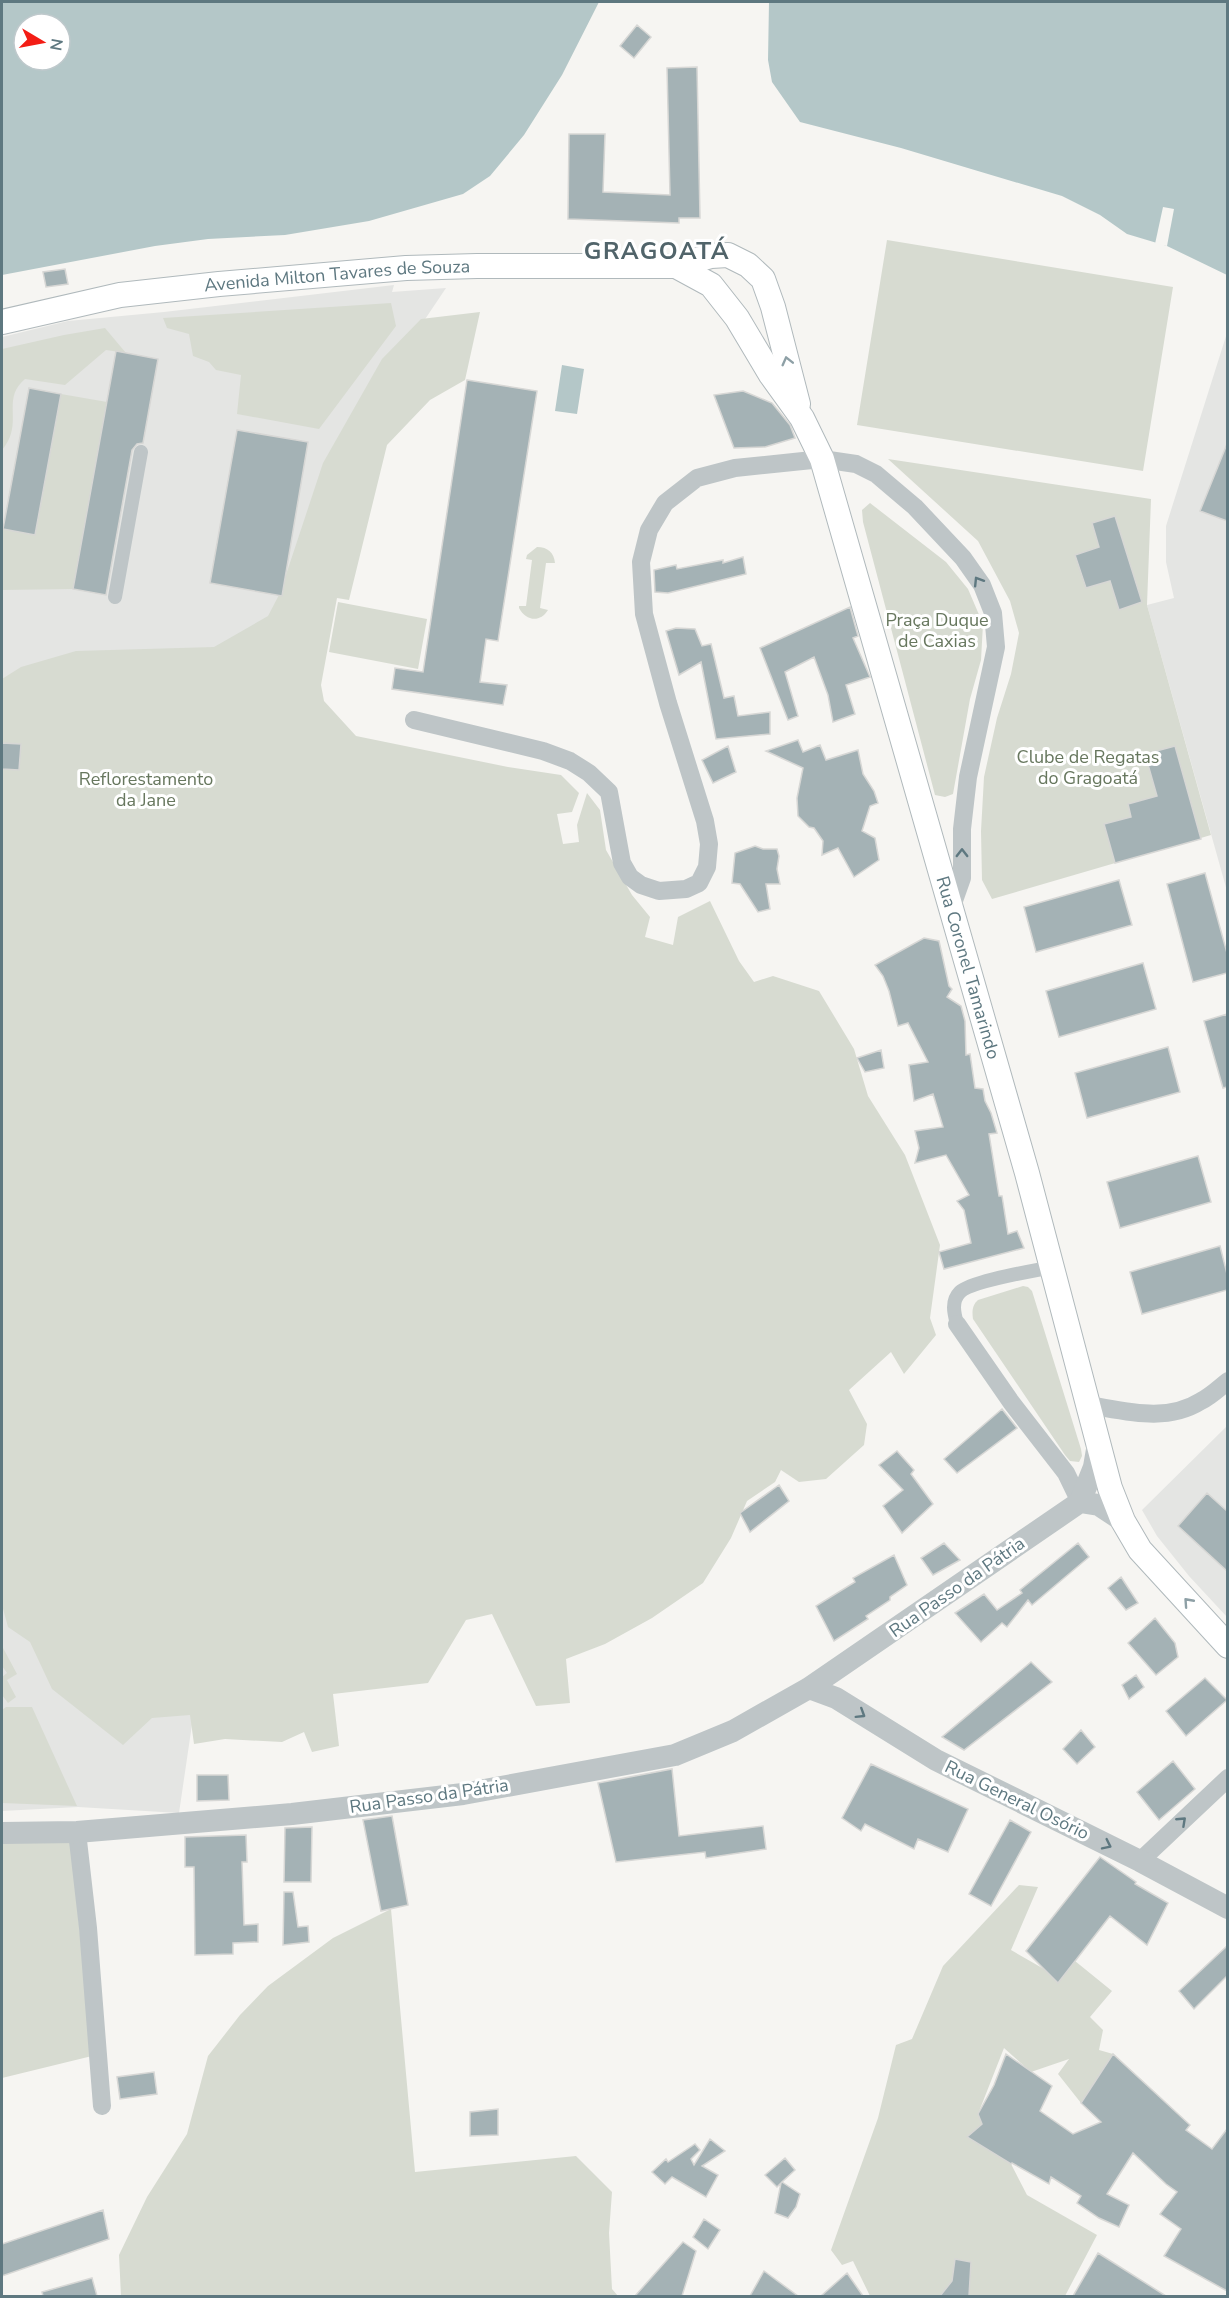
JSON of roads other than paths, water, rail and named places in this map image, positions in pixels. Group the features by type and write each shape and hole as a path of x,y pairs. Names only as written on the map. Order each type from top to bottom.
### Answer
{"main road":[{"path":"676,266 711,256 728,255 748,265"},
{"path":"718,294 720,284 726,275 748,265"},
{"name":"Rua Coronel Tamarindo","path":"748,265 763,279 770,298 802,418"},
{"name":"Rua Coronel Tamarindo","path":"676,266 703,280 718,294 737,318 771,375 802,418 822,459 1027,1173 1110,1488 1123,1521 1140,1550 1227,1646"},
{"name":"Avenida Milton Tavares de Souza","path":"2,322 120,295 406,268 676,266"},
{"path":"737,318 756,315 770,298"}],"street":[{"path":"115,597 141,452"},
{"path":"414,720 543,751 570,761 589,773 609,792 622,863 630,877 641,885 659,891 686,889 699,883 707,867 709,844 705,821 668,702 644,614 641,562 649,530 665,504 697,478 735,468 822,459 856,464 876,474 915,507 963,558 982,585 993,613 996,647 968,777 962,829 962,878 951,909"},
{"path":"1052,1267 973,1285 961,1291 954,1301 954,1313 957,1323 1011,1401 1066,1473 1080,1502"},
{"path":"1088,1405 1154,1415 1173,1414 1201,1401 1227,1381"},
{"path":"1080,1502 1094,1467 1098,1444"},
{"path":"1080,1502 1099,1505 1123,1521"},
{"name":"Rua Passo da Pátria","path":"2,1833 77,1832 292,1814 464,1794 675,1755 733,1731 835,1672 1080,1502"},
{"path":"835,1672 836,1698"},
{"name":"Rua General Osório","path":"809,1688 836,1698 936,1760 1140,1861 1227,1908"},
{"path":"1140,1861 1227,1778"},
{"path":"77,1832 89,1940 102,2106"}],"district":[{"name":"GRAGOATÁ","path":"657,251"}],"park label":[{"name":"Praça Duque de Caxias","path":"937,630"},
{"name":"Clube de Regatas do Gragoatá","path":"1088,768"},
{"name":"Reflorestamento da Jane","path":"146,789"}]}
